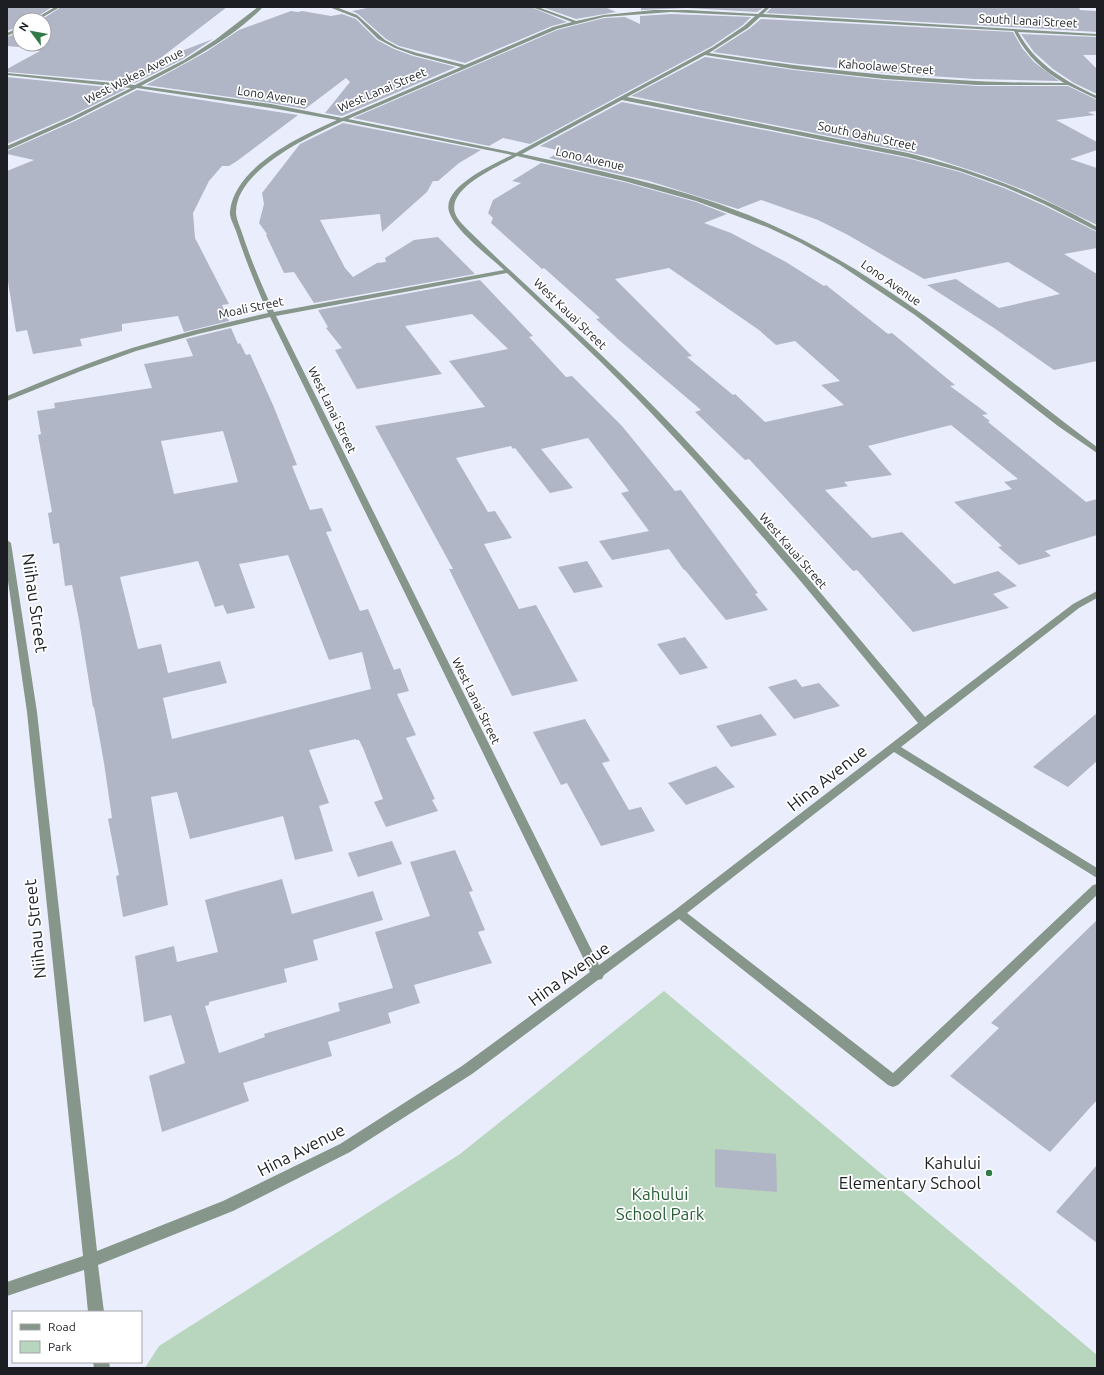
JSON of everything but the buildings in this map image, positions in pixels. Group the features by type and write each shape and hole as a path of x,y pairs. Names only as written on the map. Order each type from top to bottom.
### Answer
{"street":[{"path":"49,12 58,7"},
{"name":"West Wakea Avenue","path":"7,148 90,111 201,53 234,31 262,7"},
{"path":"331,7 353,14 361,19 378,37 394,46 422,56 466,67"},
{"path":"534,7 574,21"},
{"name":"West Kauai Street","path":"768,7 736,34 704,54 478,175 458,190 452,199 452,213 464,228 508,271 627,384 680,440 925,724"},
{"name":"South Lanai Street","path":"574,21 616,14 660,11 759,15 1097,35"},
{"name":"West Lanai Street","path":"574,21 344,120 297,142 258,168 248,178 236,199 233,212 247,256 272,314 598,975"},
{"path":"1015,30 1022,45 1036,61 1068,84 1097,98"},
{"name":"Kahoolawe Street","path":"704,54 844,74 1001,84 1068,84"},
{"name":"Lono Avenue","path":"7,74 137,87 272,106 515,154 617,177 700,200 753,219 801,241 852,269 894,297 1097,451"},
{"name":"South Oahu Street","path":"622,98 908,155 993,180 1029,195 1097,229"},
{"name":"Moali Street","path":"7,399 78,368 151,344 272,314 508,271"},
{"name":"Niihau Street","path":"7,543 32,712 96,1311"},
{"name":"Hina Avenue","path":"7,1289 90,1260 228,1206 345,1148 467,1070 598,975 1076,606 1097,594"},
{"path":"894,747 1097,874"},
{"path":"679,913 893,1081 1097,888"}],"green space":[{"name":"Kahului School Park","path":"664,991 1097,1355 1097,1368 145,1368 159,1346 460,1154"}],"place":[{"name":"Kahului Elementary School","path":"989,1173"}]}
